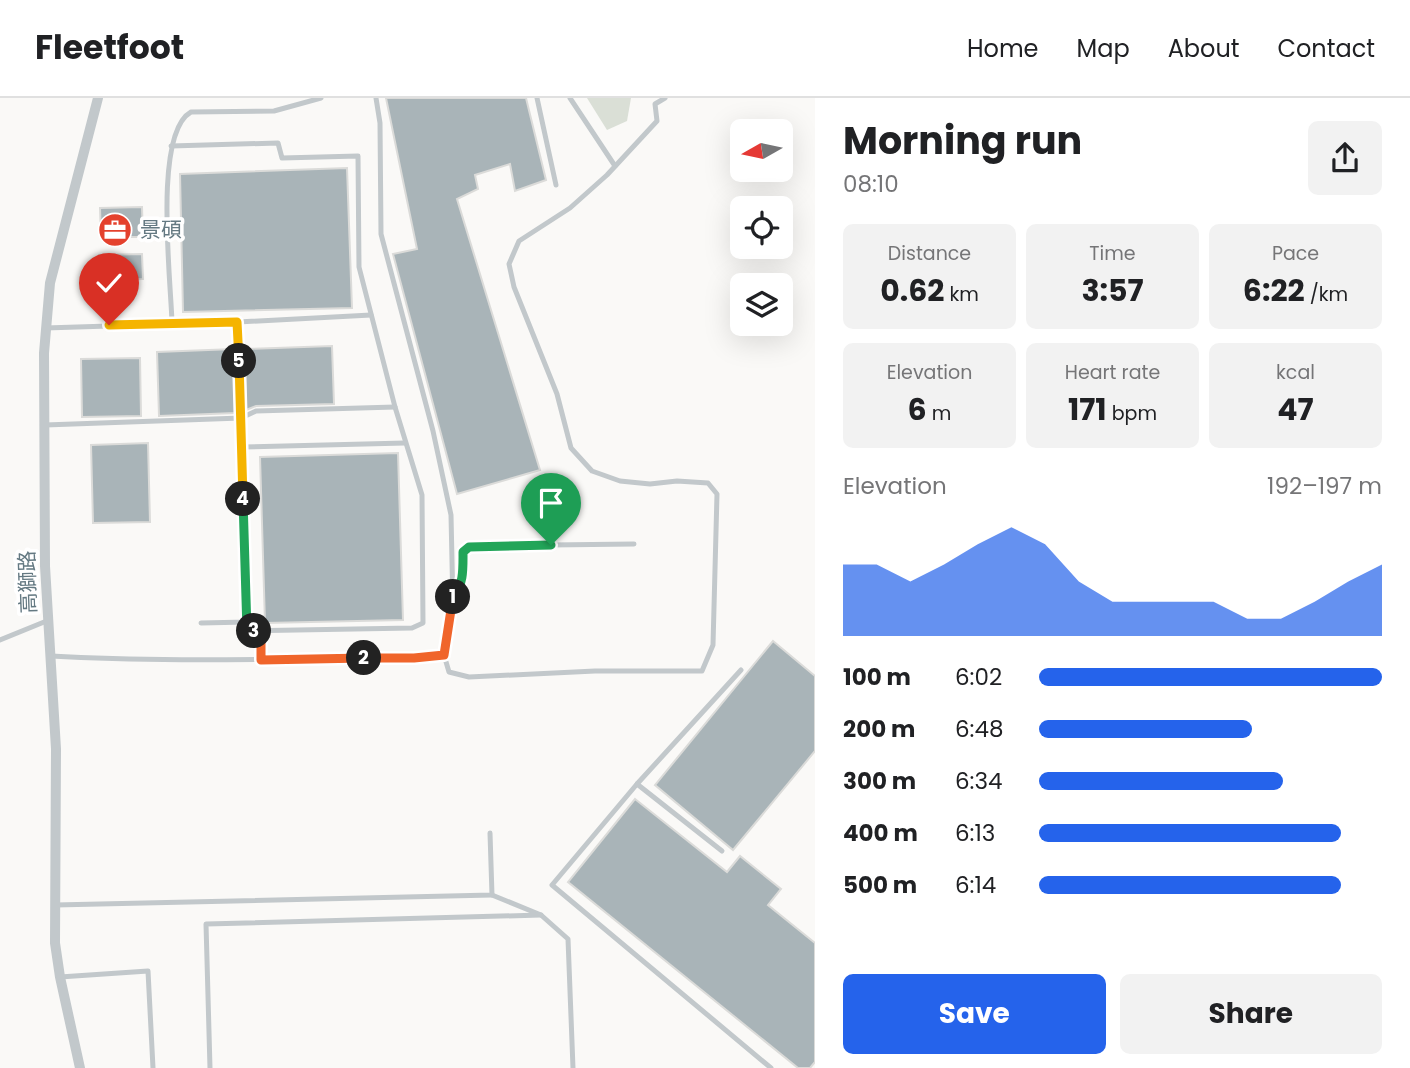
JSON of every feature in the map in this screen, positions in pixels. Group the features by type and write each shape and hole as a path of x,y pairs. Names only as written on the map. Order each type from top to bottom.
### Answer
{"street":[{"name":"高獅路","path":"80,1068 55,943 56,749 45,566 45,328 50,283 98,98"}],"lane":[{"path":"172,323 167,176 171,146 180,122 191,112 274,111 321,98"},
{"path":"376,98 380,123 381,234 433,431 451,515 453,597 444,655 449,672 469,677 595,671 702,671 713,645 717,494 708,483 677,481 650,484 620,481 592,471 571,448 557,394 514,287 509,264 519,241 570,208 615,166 657,121 655,104 665,98"},
{"path":"537,98 556,185"},
{"path":"570,98 615,166"},
{"path":"171,146 278,143 282,158 358,156 359,267 395,407 422,495 423,623 412,628 247,631 237,322"},
{"path":"45,328 371,315"},
{"path":"45,425 241,418 256,411 395,407"},
{"path":"242,447 405,443"},
{"path":"453,597 460,590 463,552 469,547 634,544"},
{"path":"0,639 49,620"},
{"path":"201,623 247,622"},
{"path":"261,631 261,660"},
{"path":"51,656 261,660 414,658 444,655"},
{"path":"741,670 637,784 552,885 771,1068"},
{"path":"637,784 722,851"},
{"path":"490,833 492,895"},
{"path":"55,905 492,895 541,915 568,939 573,1068"},
{"path":"211,1068 206,924 541,915"},
{"path":"60,977 148,971 153,1068"}],"shaded area":[{"path":"587,98 631,98 627,121 607,130"}],"building":[{"path":"386,98 526,98 546,180 515,191 510,164 475,175 478,189 457,199 540,470 457,494 393,254 417,249"},
{"path":"347,168 352,308 183,312 180,174"},
{"path":"142,207 143,237 101,237 100,208"},
{"path":"142,254 143,279 99,280 99,255"},
{"path":"332,346 334,404 256,406 246,410 244,349"},
{"path":"234,349 235,413 159,416 157,352"},
{"path":"140,358 141,416 82,417 81,359"},
{"path":"148,443 150,522 93,523 91,445"},
{"path":"398,453 403,620 265,623 260,457"},
{"path":"773,641 815,676 815,751 733,850 655,785"},
{"path":"635,799 727,872 740,856 781,889 768,905 815,943 815,1062 810,1068 798,1068 568,882"}],"place":[{"name":"景碩","path":"115,230"}],"route":[{"path":"109,325 237,322 247,631 261,631 261,660 414,658 444,655 453,597 460,590 463,552 469,547 551,545"}]}
